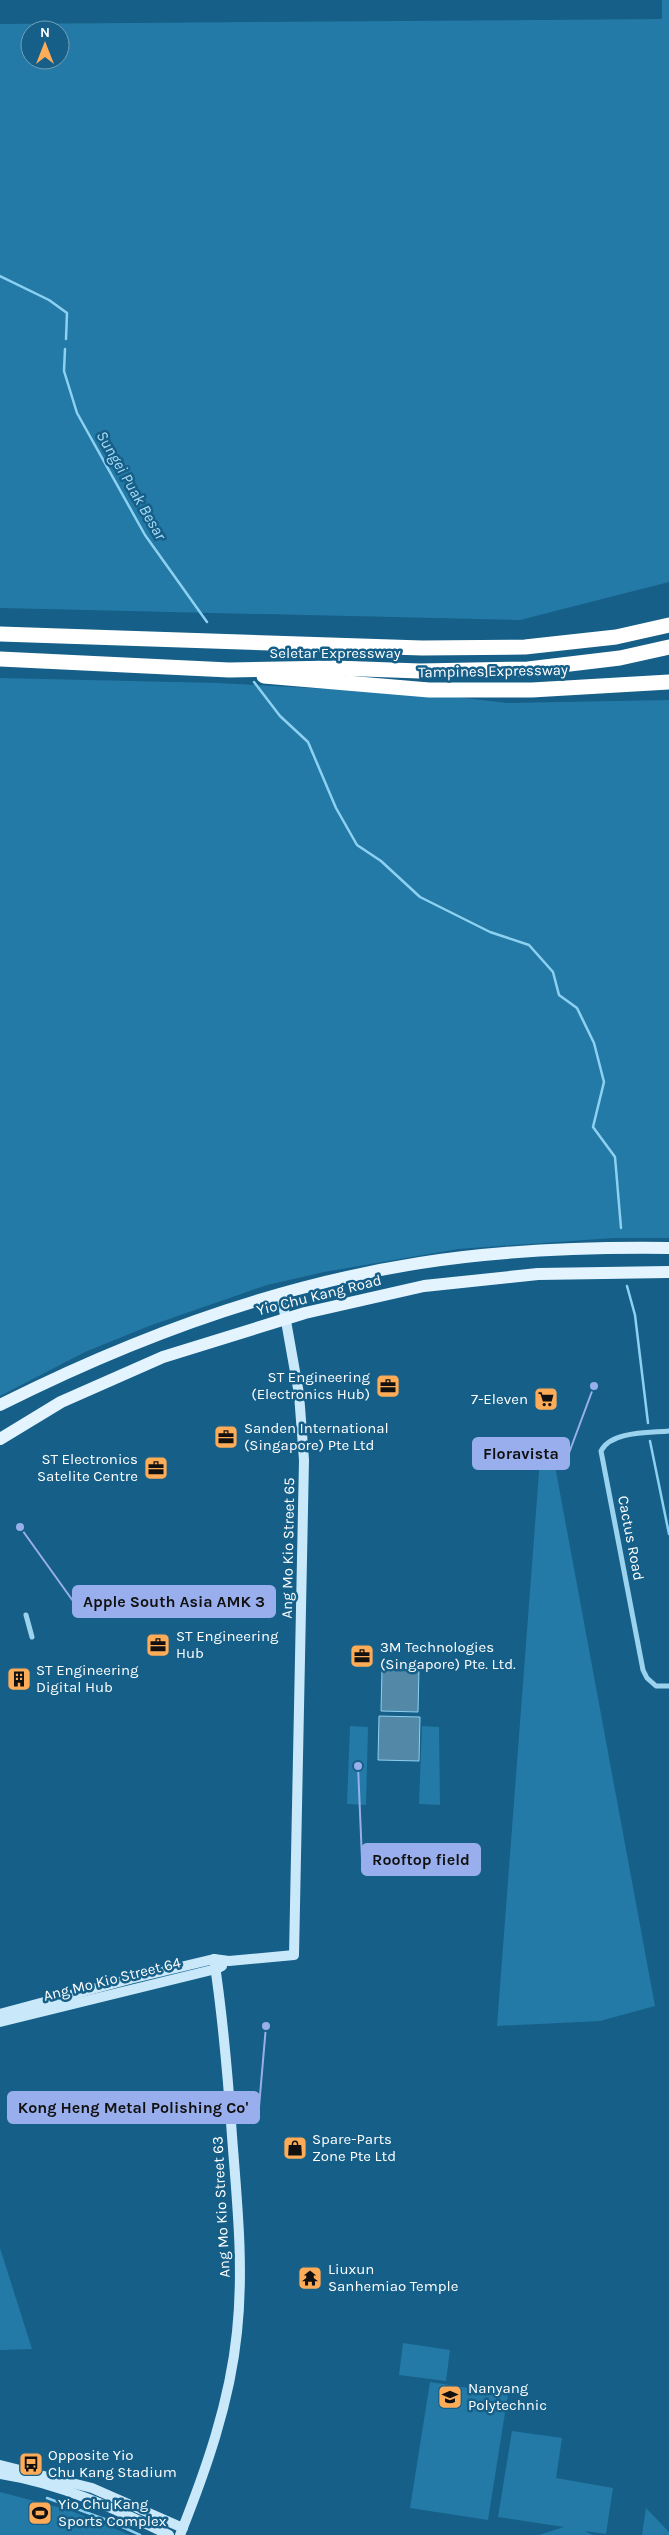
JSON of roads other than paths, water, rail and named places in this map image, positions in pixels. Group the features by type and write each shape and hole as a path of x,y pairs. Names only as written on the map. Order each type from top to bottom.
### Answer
{"highway":[{"name":"Seletar Expressway","path":"0,634 422,648 515,647 616,636 669,625"},
{"name":"Seletar Expressway","path":"0,659 229,670 335,668 420,671 528,668 620,658 669,647"},
{"name":"Tampines Expressway","path":"229,670 284,680 429,690 532,690 669,682"}],"main road":[{"name":"Yio Chu Kang Road","path":"0,1405 66,1372 170,1329 281,1293 439,1261 557,1249 669,1248"},
{"name":"Yio Chu Kang Road","path":"0,1439 61,1402 163,1357 286,1318 424,1286 538,1274 669,1272"}],"street":[{"name":"Ang Mo Kio Street 65","path":"281,1293 299,1394 304,1460 294,1956"},
{"name":"Cactus Road","path":"669,1431 618,1438 604,1444 601,1451 643,1670 647,1678 656,1686 669,1686"},
{"path":"26,1615 32,1637"},
{"name":"Ang Mo Kio Street 64","path":"0,2014 130,1979 229,1961 294,1956"},
{"name":"Ang Mo Kio Street 64","path":"0,2022 215,1964"},
{"name":"Ang Mo Kio Street 63","path":"182,2532 203,2475 224,2402 237,2333 240,2302 241,2249 238,2187 215,1964"},
{"path":"0,2465 92,2488 182,2532"},
{"path":"0,2474 31,2480 70,2493 123,2513 169,2535"}],"waterway":[{"name":"Sungei Puak Besar","path":"0,276 49,300 67,313 66,339"},
{"name":"Sungei Puak Besar","path":"65,349 64,371 77,413 145,535 207,622"},
{"name":"Sungei Puak Besar","path":"254,682 280,716 308,742 336,808 357,845 381,861 420,897 490,932 529,945 553,972 559,995 577,1008 594,1043 604,1082 593,1127 615,1157 621,1228"},
{"name":"Sungei Puak Besar","path":"627,1286 635,1315 648,1423"},
{"name":"Sungei Puak Besar","path":"650,1441 669,1534"},
{"path":"47,2498 107,2520 140,2535"}],"place":[{"name":"ST Engineering (Electronics Hub)","path":"388,1386"},
{"name":"Floravista","path":"594,1386"},
{"name":"7-Eleven","path":"546,1399"},
{"name":"Sanden International (Singapore) Pte Ltd","path":"226,1437"},
{"name":"ST Electronics Satelite Centre","path":"156,1468"},
{"name":"Apple South Asia AMK 3","path":"20,1527"},
{"name":"ST Engineering Hub","path":"158,1645"},
{"name":"3M Technologies (Singapore) Pte. Ltd.","path":"362,1656"},
{"name":"ST Engineering Digital Hub","path":"19,1679"},
{"name":"Rooftop field","path":"358,1766"},
{"name":"Kong Heng Metal Polishing Co'","path":"266,2026"},
{"name":"Spare-Parts Zone Pte Ltd","path":"295,2148"},
{"name":"Liuxun Sanhemiao Temple","path":"310,2278"},
{"name":"Nanyang Polytechnic","path":"450,2397"},
{"name":"Opposite Yio Chu Kang Stadium","path":"31,2464"},
{"name":"Yio Chu Kang Sports Complex","path":"40,2513"}]}
